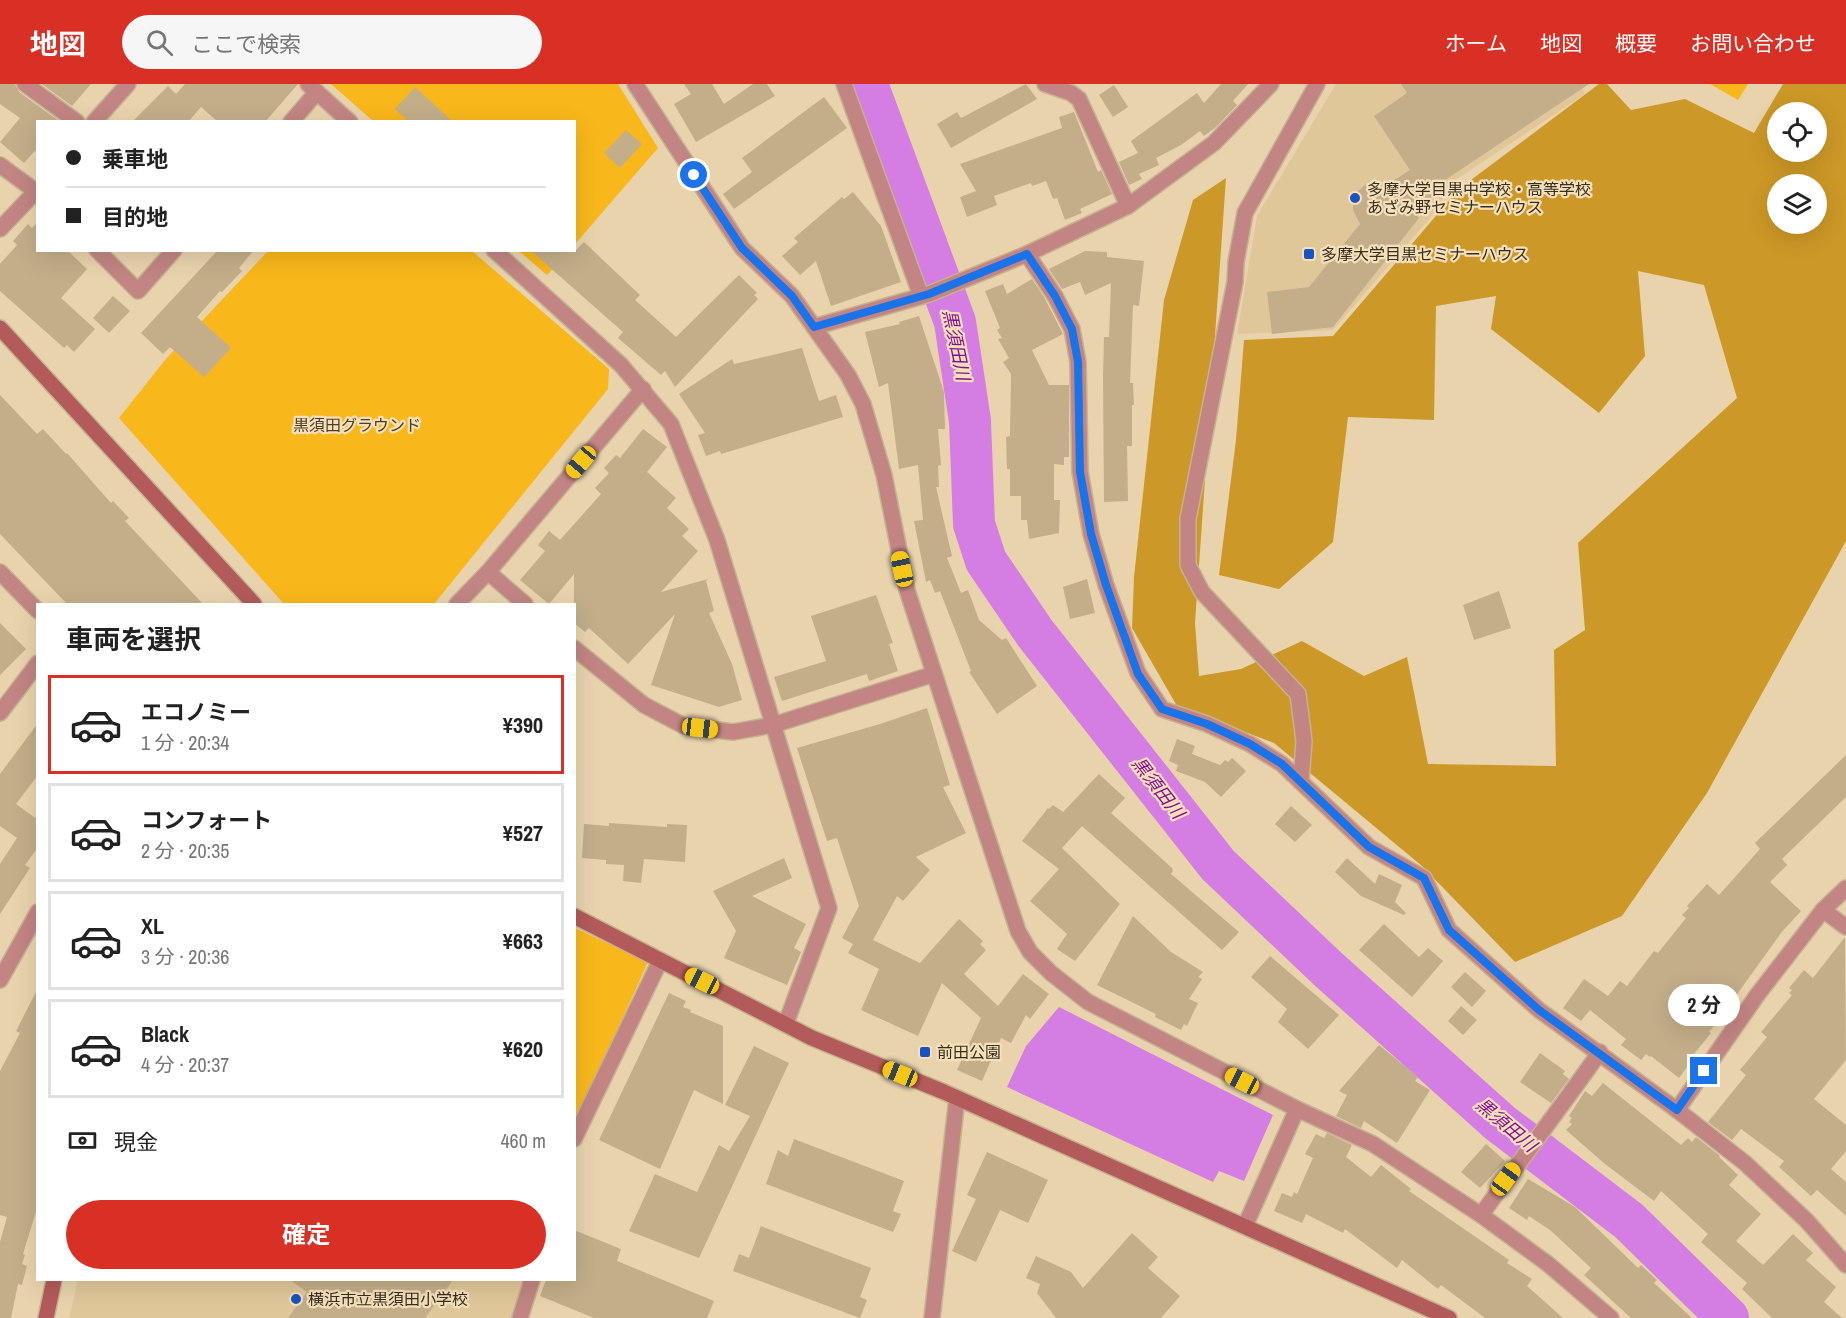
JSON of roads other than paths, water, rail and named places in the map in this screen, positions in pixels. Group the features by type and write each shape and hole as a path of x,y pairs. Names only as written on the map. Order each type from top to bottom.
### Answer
{"street":[{"path":"25,84 74,120"},
{"path":"96,120 128,84"},
{"path":"635,84 742,248 792,296 848,375 863,404 884,475 907,590 1018,931 1030,952 1059,981 1088,1002 1297,1109 1373,1144 1481,1215 1548,1264 1611,1318"},
{"path":"844,84 925,295"},
{"path":"1045,84 1071,93 1079,99 1128,206"},
{"path":"814,327 925,295 963,281 1027,254 1128,206 1214,143 1271,84"},
{"path":"1301,782 1305,741 1298,694 1202,592 1188,565 1188,519 1235,282 1236,262 1245,213 1317,84"},
{"path":"292,120 313,88 348,120"},
{"path":"0,165 36,190"},
{"path":"0,229 36,192"},
{"path":"99,252 138,291 172,252"},
{"path":"496,252 621,365 671,424 717,540 829,908 786,1023"},
{"path":"1027,254 1055,296 1072,329 1078,372 1080,472 1091,534 1106,585 1138,674 1162,709 1207,724 1250,744 1282,764 1369,847 1424,878 1449,930 1539,1010 1600,1052 1754,1171 1807,1221 1846,1265"},
{"path":"0,328 253,603"},
{"path":"459,603 488,572 643,389"},
{"path":"488,572 524,603"},
{"path":"0,573 36,609"},
{"path":"576,650 644,705 684,726 733,732 773,725 934,674"},
{"path":"0,713 36,666"},
{"path":"1677,1110 1758,994 1823,910 1846,888"},
{"path":"1823,910 1846,927"},
{"path":"0,980 36,916"},
{"path":"576,917 812,1038 957,1098 1449,1318"},
{"path":"576,1134 660,961"},
{"path":"1481,1215 1600,1052"},
{"path":"932,1318 957,1098"},
{"path":"1245,1226 1297,1109"},
{"path":"46,1318 54,1281"},
{"path":"520,1318 532,1281"}],"waterway":[{"name":"黒須田川","path":"867,84 955,322 970,421 974,524 986,561 1035,633 1218,865 1329,970 1500,1123 1629,1221 1728,1318"}],"place":[{"name":"多摩大学目黒中学校・高等学校 あざみ野セミナーハウス","path":"1355,198"},
{"name":"多摩大学目黒セミナーハウス","path":"1309,254"},
{"name":"前田公園","path":"925,1052"},
{"name":"横浜市立黒須田小学校","path":"296,1299"}],"park label":[{"name":"黒須田グラウンド","path":"357,425"}]}
